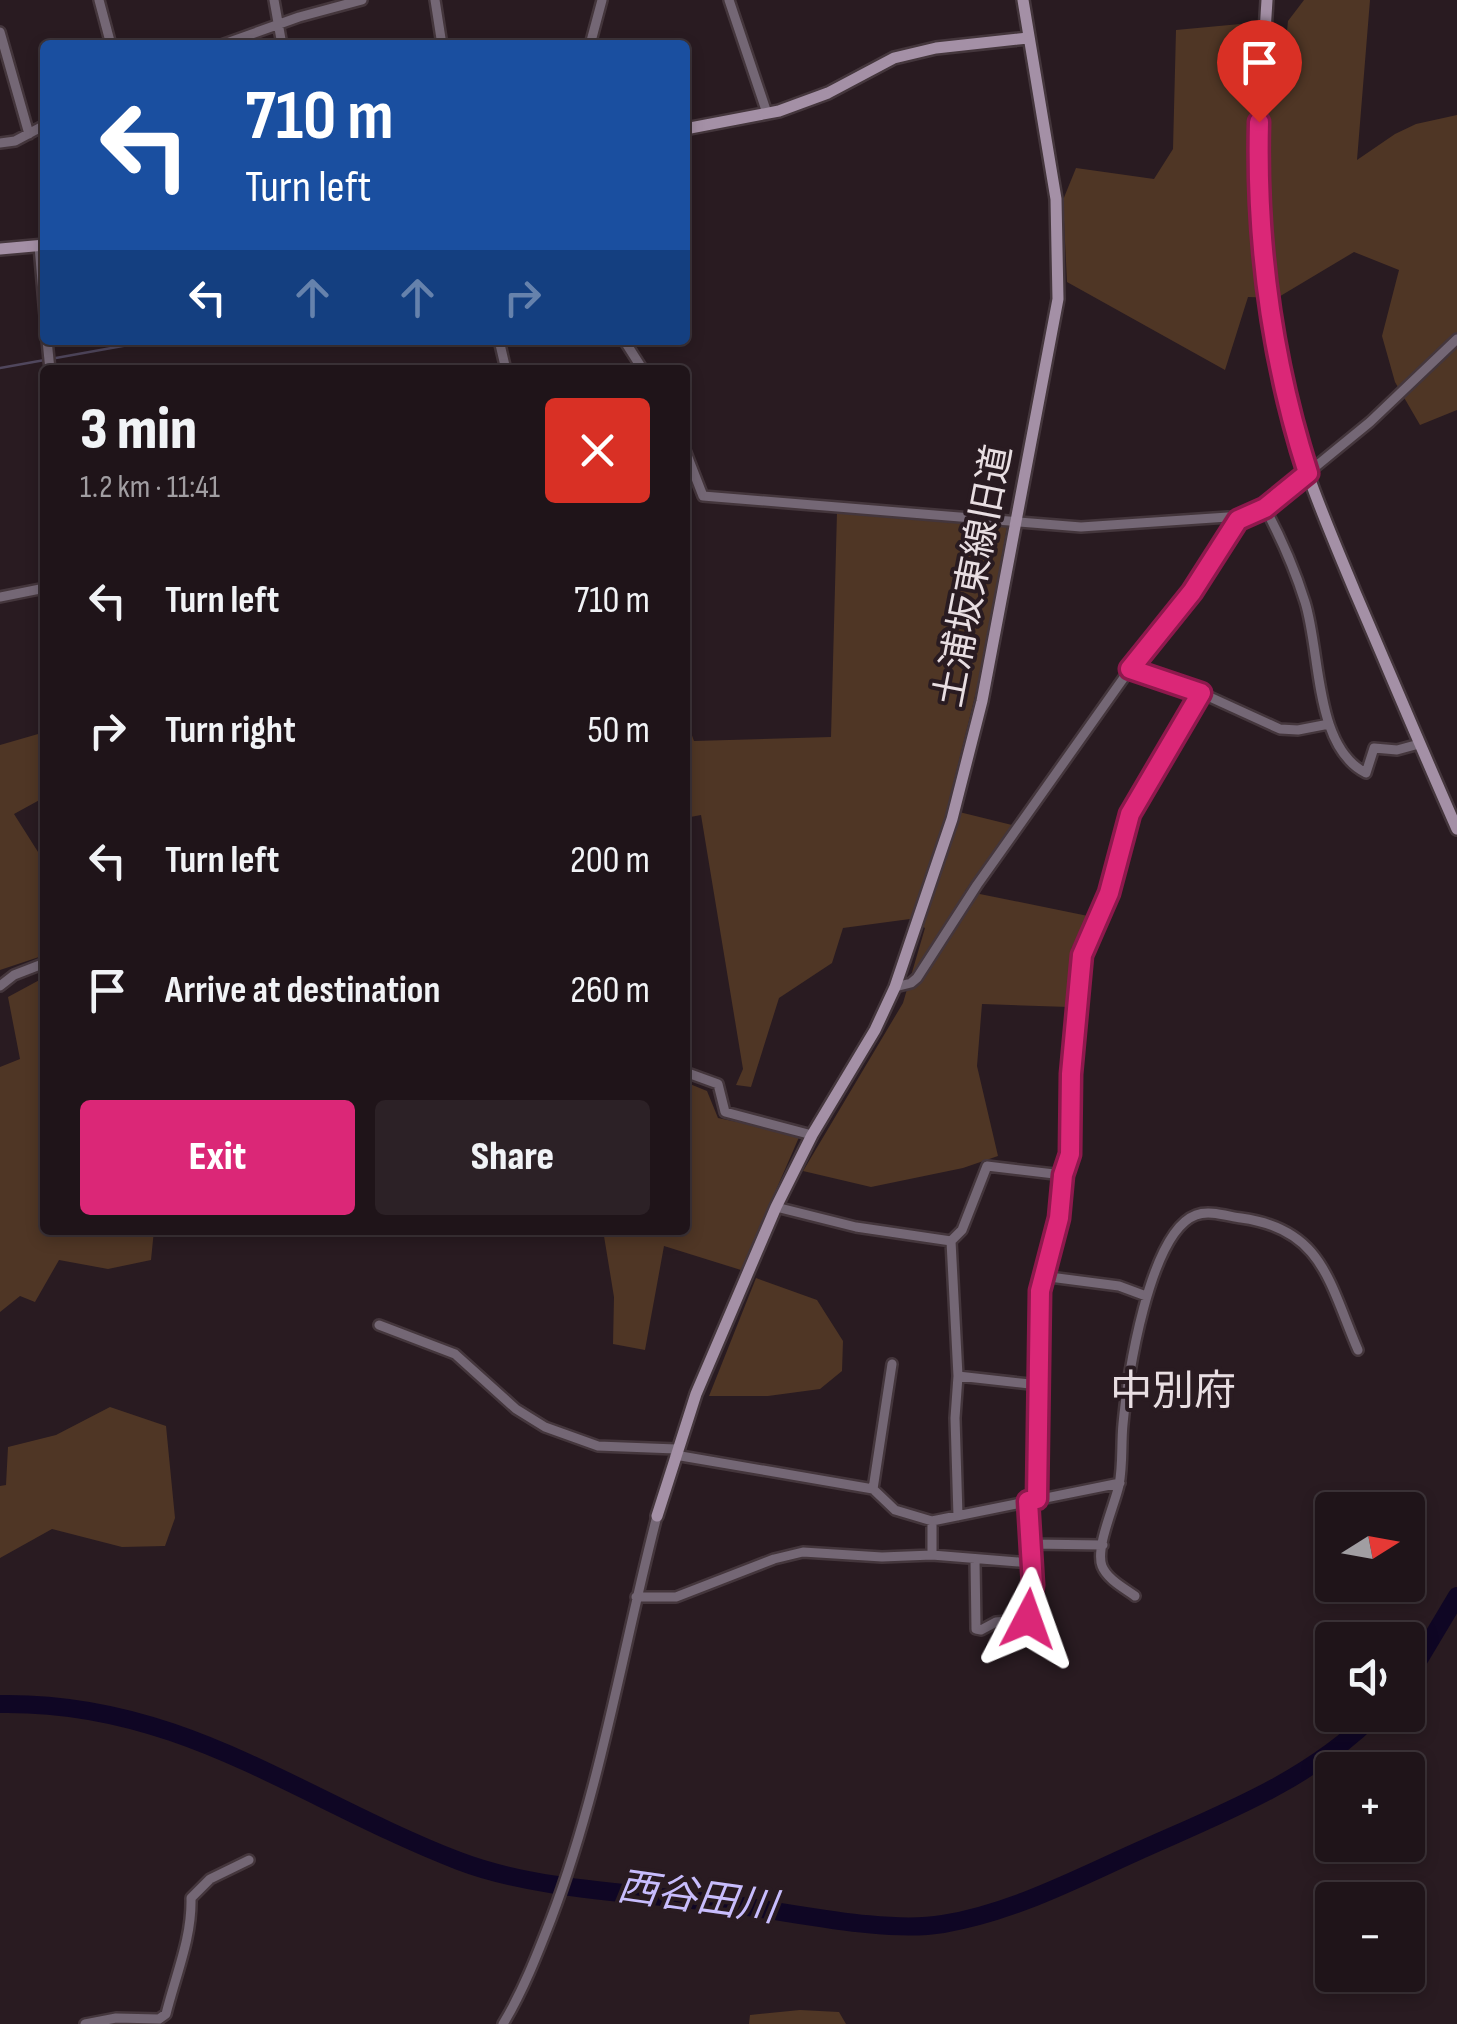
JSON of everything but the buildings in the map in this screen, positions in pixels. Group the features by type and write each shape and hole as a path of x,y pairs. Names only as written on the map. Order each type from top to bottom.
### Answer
{"street":[{"path":"98,0 110,40"},
{"path":"274,0 281,40"},
{"path":"235,40 362,0"},
{"path":"435,0 441,40"},
{"path":"591,40 602,0"},
{"path":"730,0 767,114"},
{"name":"土浦坂東線旧道","path":"657,1516 708,1363 776,1207 812,1135 866,1047 895,987 952,819 982,701 1058,299 1056,200 1023,0"},
{"path":"1267,0 1259,115 1259,227 1284,394 1308,473 1457,828"},
{"path":"0,32 29,134"},
{"path":"690,128 767,114 828,93 894,58 936,48 1028,38"},
{"path":"0,143 15,141 40,127"},
{"path":"0,249 40,245"},
{"path":"895,987 912,984 917,978 977,885 1130,669 1187,600 1238,520 1265,508 1370,422 1457,339"},
{"path":"690,463 703,496 1081,527 1238,520"},
{"path":"1265,508 1282,540 1306,604 1329,724 1340,753 1350,766 1366,773 1374,748 1398,750 1419,744"},
{"path":"0,597 40,589"},
{"path":"1130,669 1201,693 1280,729 1329,724"},
{"path":"976,1560 976,1629 996,1622 1028,1619 1033,1585 1030,1544 1042,1276 1059,1218 1063,1175 1070,1154 1071,1074 1082,955 1109,893 1130,814 1201,693"},
{"path":"0,986 40,965"},
{"path":"690,1074 718,1084 725,1112 812,1135"},
{"path":"958,1516 958,1376 951,1241 962,1230 987,1166 1063,1175"},
{"path":"776,1207 856,1227 951,1241"},
{"path":"1135,1596 1103,1568 1103,1545 1120,1483 1123,1422 1146,1296 1157,1264 1190,1217 1206,1213 1264,1221 1296,1236 1318,1257 1358,1350"},
{"path":"1042,1276 1119,1286 1146,1296"},
{"path":"379,1325 455,1354 516,1409 545,1427 598,1446 676,1452 872,1489 895,1510 932,1521 1120,1483"},
{"path":"872,1489 892,1364"},
{"path":"958,1376 1039,1385"},
{"path":"503,2024 531,1970 568,1872 610,1728 657,1516"},
{"path":"932,1521 932,1555"},
{"path":"1030,1544 1103,1545"},
{"path":"636,1597 676,1597 774,1559 803,1552 882,1558 932,1555 1032,1563"},
{"path":"85,2024 116,2018 159,2019 166,2014 178,1963 192,1927 191,1898 210,1879 249,1860"}],"shaded area":[{"path":"1304,0 1370,0 1357,160 1416,124 1457,115 1457,410 1420,425 1395,382 1382,336 1399,270 1354,252 1277,298 1248,297 1225,370 1067,282 1063,200 1076,168 1154,179 1173,149 1176,30 1251,23 1250,88 1283,72 1288,21"},
{"path":"837,512 1007,527 981,672 947,809 1012,825 965,891 1088,916 1071,949 1069,1007 982,1004 977,1066 998,1156 963,1168 871,1187 803,1171 903,1003 925,928 910,919 843,928 832,963 779,998 751,1087 736,1085 743,1069 701,815 690,817 690,730 694,741 831,737"},
{"path":"40,733 40,800 14,814 40,855 40,957 0,970 0,745"},
{"path":"40,980 40,1235 154,1235 151,1260 108,1269 59,1260 35,1302 20,1296 0,1312 0,1067 20,1059 8,997"},
{"path":"690,1084 707,1091 718,1118 800,1135 741,1270 664,1246 645,1350 613,1344 614,1297 604,1235 690,1235"},
{"path":"756,1278 817,1300 843,1341 842,1371 820,1389 768,1396 709,1396"},
{"path":"110,1407 166,1426 175,1518 165,1546 122,1547 52,1529 0,1558 0,1486 6,1485 8,1447 56,1435"},
{"path":"800,2010 839,2012 846,2024 749,2024 750,2015"}],"waterway":[{"path":"0,368 128,345"},
{"name":"西谷田川","path":"1425,1650 1457,1596"},
{"name":"西谷田川","path":"0,1704 65,1707 183,1736 401,1836 489,1871 591,1890 893,1926 968,1919 1064,1885 1261,1795 1356,1732"}],"district":[{"name":"中別府","path":"1173,1392"}],"route":[{"path":"1028,1619 1033,1585 1028,1501 1037,1499 1040,1291 1070,1154 1071,1074 1082,955 1109,893 1130,814 1201,693 1130,669 1175,617 1238,520 1265,508 1308,473 1284,394 1270,319 1259,227 1259,122"}]}
